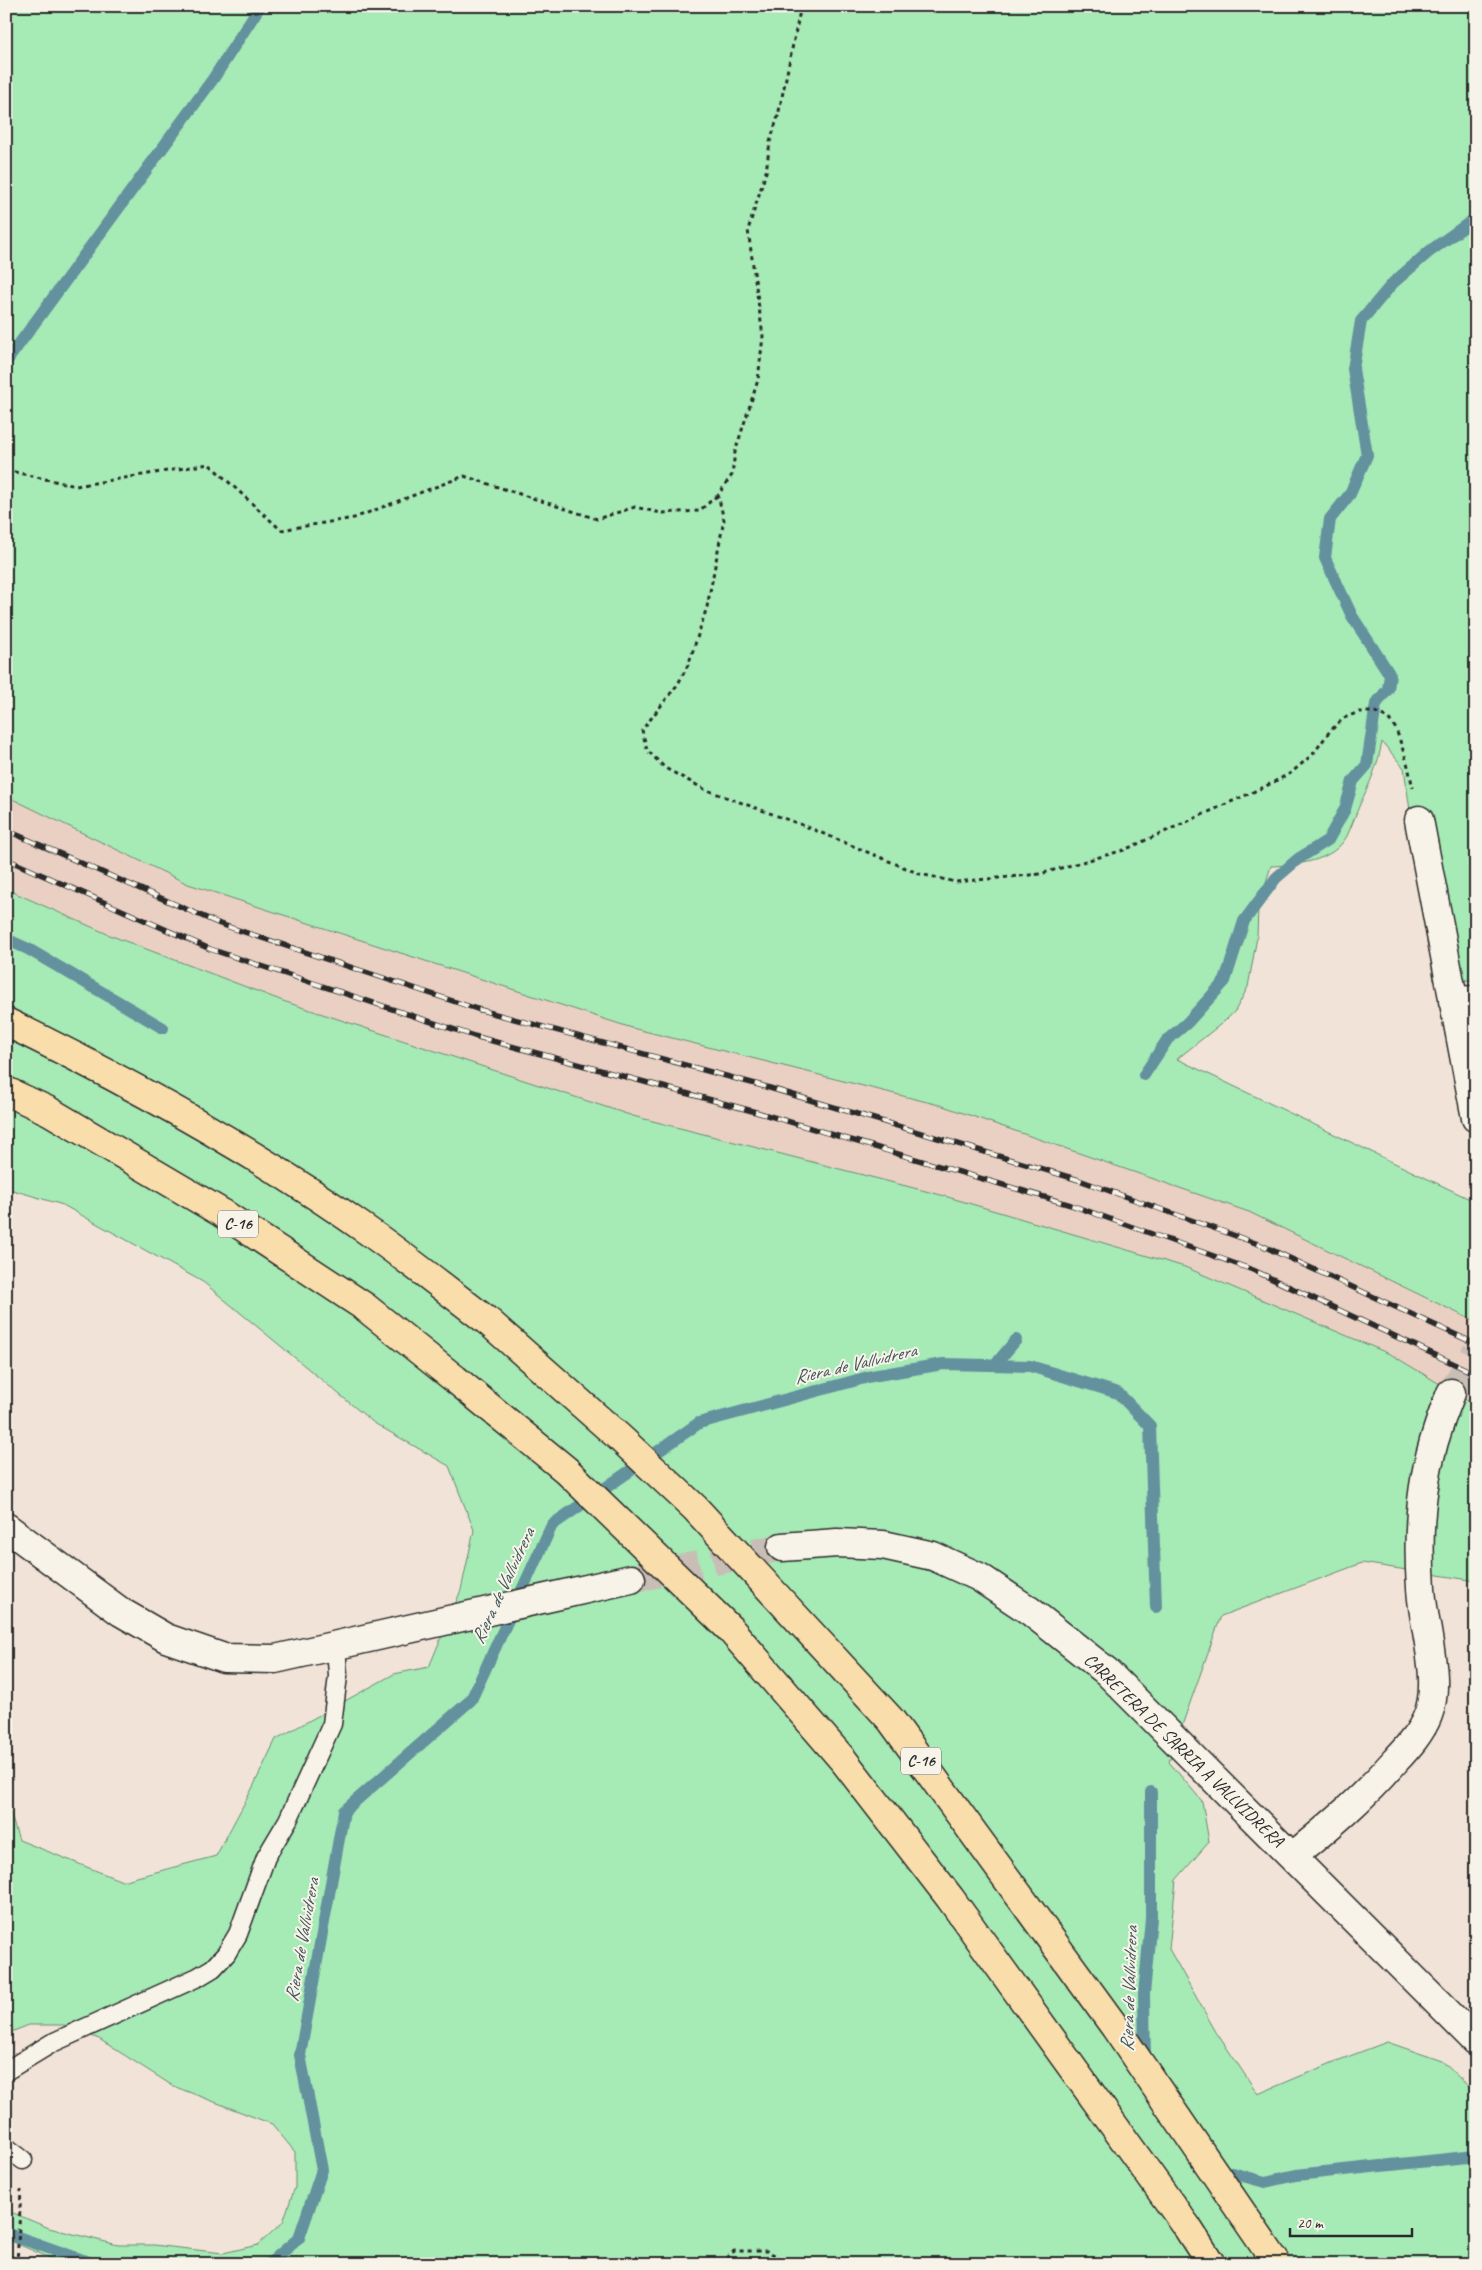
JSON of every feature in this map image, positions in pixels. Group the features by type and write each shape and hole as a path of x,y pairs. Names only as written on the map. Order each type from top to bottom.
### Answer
{"highway":[{"name":"C-16","path":"6,1022 96,1066 254,1157 375,1236 490,1323 619,1437 695,1508 891,1720 1115,2027 1277,2264"},
{"name":"C-16","path":"6,1091 49,1111 222,1213 365,1307 566,1470 730,1629 844,1761 950,1898 1187,2227 1211,2264"}],"main road":[{"path":"1419,820 1464,1001 1476,1118"},
{"path":"1293,1856 1336,1821 1371,1788 1420,1731 1428,1715 1432,1699 1433,1678 1424,1622 1419,1524 1429,1454 1451,1393"},
{"path":"6,1527 121,1612 166,1638 204,1653 224,1658 274,1659 336,1644 486,1613 560,1594 631,1580"},
{"name":"CARRETERA DE SARRIA A VALLVIDRERA","path":"782,1547 837,1543 883,1545 933,1556 979,1577 1030,1612 1106,1671 1476,2041"}],"lane":[{"path":"6,2071 52,2043 198,1977 213,1968 226,1954 238,1934 266,1857 288,1820 332,1724 338,1676 336,1644"},
{"path":"6,2146 23,2160"}],"path":[{"path":"6,470 76,486 209,464 281,530 354,518 464,476 598,519 635,507 661,514 700,511 718,495 732,475 737,444 758,380 762,336 748,230 766,172 770,142 778,116 802,6"},
{"path":"718,495 724,520 707,607 689,663 678,684 642,730 647,750 665,768 704,789 804,826 920,874 956,882 1004,879 1040,874 1124,850 1264,787 1291,773 1313,754 1330,731 1344,718 1359,712 1375,712 1388,718 1396,729 1407,762 1419,820"},
{"path":"16,2264 21,2192"},
{"path":"721,2264 734,2251 767,2251 791,2264"},
{"path":"1467,2264 1476,2263"}],"shaded area":[{"path":"6,796 188,884 632,1028 943,1106 1249,1212 1476,1322 1476,1406 1392,1355 1185,1267 941,1195 633,1116 283,1001 112,936 6,889"}],"green space":[{"path":"6,6 1476,6 1476,980 1434,981 1404,768 1382,742 1370,781 1347,836 1341,845 1324,857 1314,860 1292,865 1271,866 1258,908 1257,937 1248,987 1235,1011 1177,1059 1474,1201 1476,1209 1476,1322 1249,1212 943,1106 632,1028 188,884 6,796"},
{"path":"6,889 112,936 283,1001 633,1116 941,1195 1185,1267 1392,1355 1476,1406 1476,1581 1362,1563 1221,1616 1169,1762 1202,1801 1209,1842 1176,1880 1169,1949 1216,2032 1258,2094 1387,2042 1442,2061 1476,2094 1476,2264 64,2264 6,2239 6,2210 49,2228 118,2245 154,2245 223,2253 258,2245 283,2222 295,2187 295,2152 272,2124 173,2086 99,2039 64,2025 29,2025 6,2034 6,1800 19,1840 122,1881 216,1856 276,1739 394,1674 429,1667 461,1590 474,1530 449,1466 374,1423 203,1282 63,1205 6,1188"}],"building":[{"path":"6,2253 13,2256 9,2264 6,2264"}],"waterway":[{"path":"6,362 213,79 260,6"},
{"path":"1144,1075 1167,1040 1187,1023 1225,981 1244,921 1276,878 1298,859 1328,840 1345,809 1353,781 1367,765 1376,704 1388,689 1390,675 1352,616 1325,558 1330,519 1350,494 1367,455 1353,369 1361,321 1393,283 1430,251 1476,218"},
{"path":"6,939 28,949 163,1028"},
{"path":"995,1365 1016,1340"},
{"name":"Riera de Vallvidrera","path":"269,2264 299,2238 322,2170 300,2055 344,1811 471,1700 552,1525 699,1423 872,1376 943,1364 1030,1366 1118,1393 1150,1426 1156,1607"},
{"name":"Riera de Vallvidrera","path":"1145,2062 1144,1994 1151,1918 1151,1792"},
{"name":"Riera de Vallvidrera","path":"1217,2169 1265,2182 1296,2175 1476,2156"},
{"name":"Riera de Vallvidrera","path":"6,2233 94,2264"}],"tunnel":[{"path":"1451,1393 1476,1352"},
{"path":"631,1579 782,1547"}],"railway":[{"path":"6,830 220,924 477,1009 763,1086 1079,1180 1261,1245 1476,1344"},
{"path":"6,859 210,949 474,1036 756,1112 1071,1205 1253,1270 1476,1374"}]}
